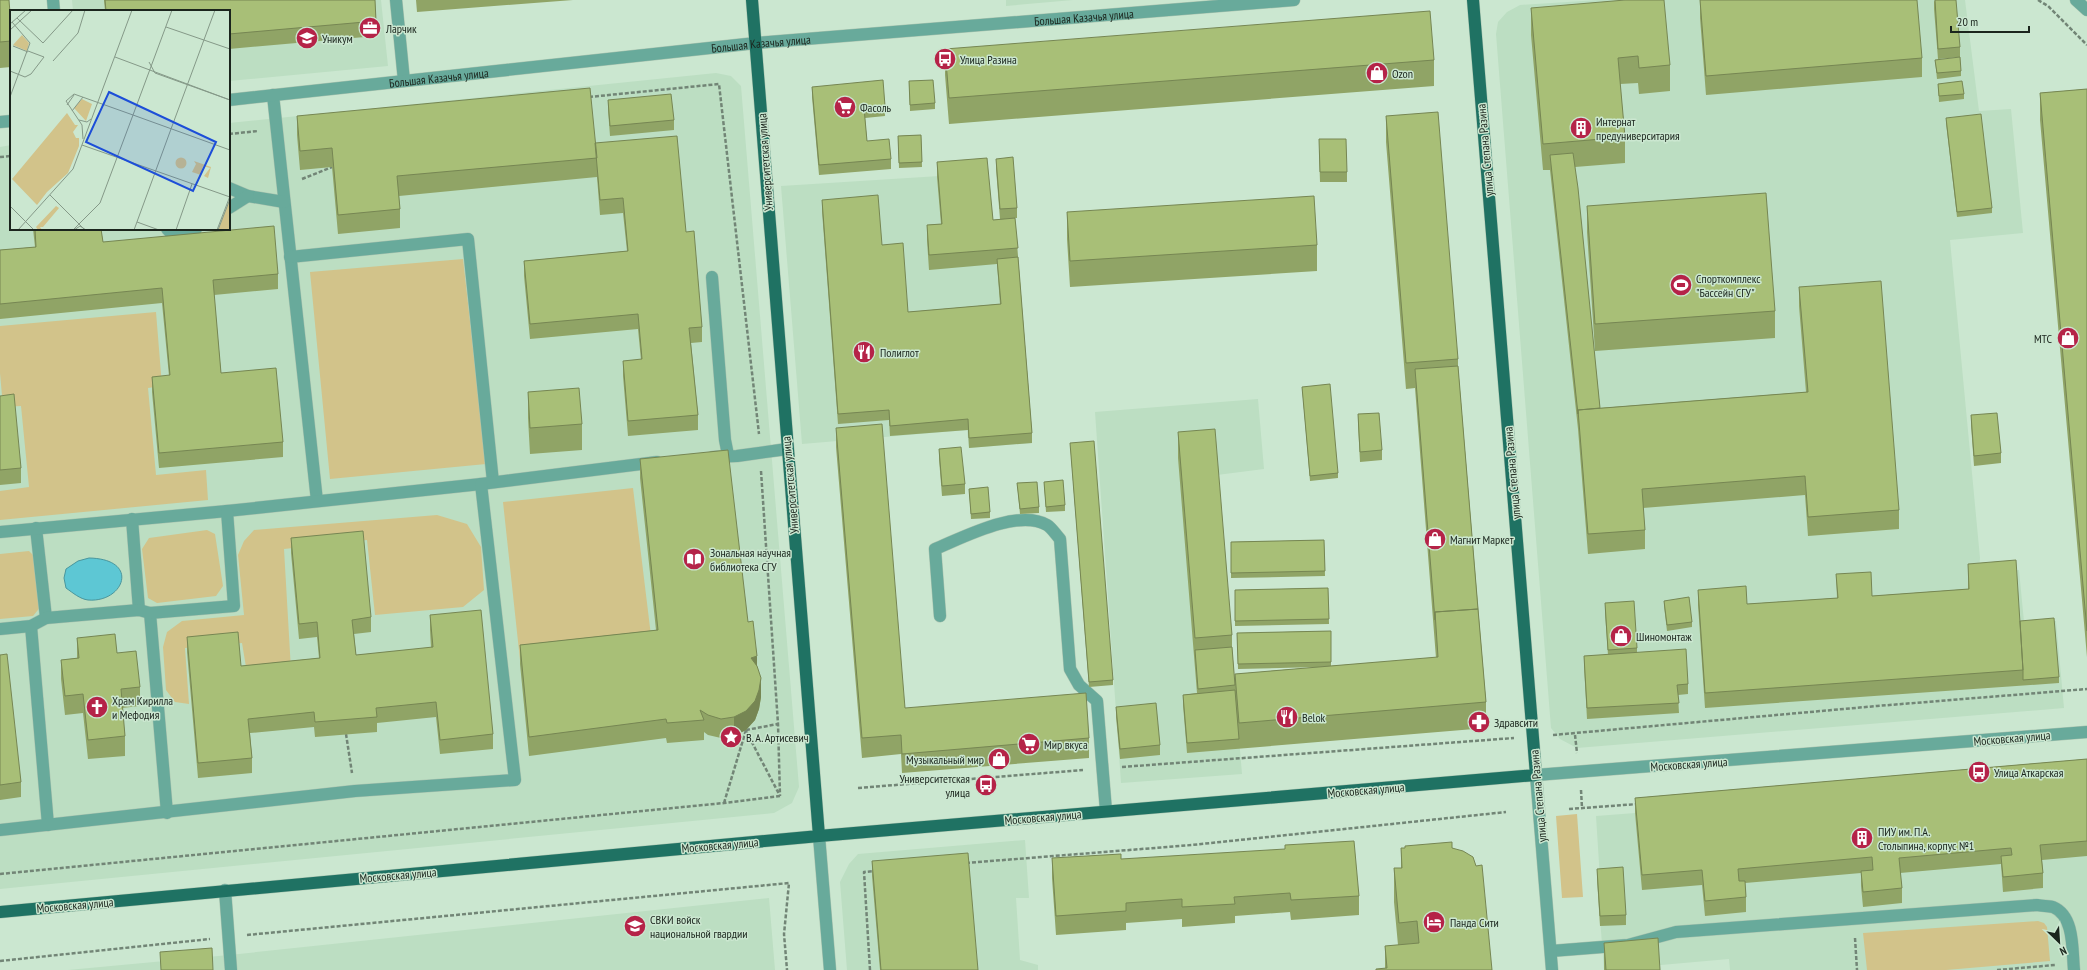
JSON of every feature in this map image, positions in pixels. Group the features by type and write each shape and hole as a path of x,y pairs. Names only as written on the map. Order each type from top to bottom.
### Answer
{"main road":[{"name":"Университетская улица","path":"752,0 819,836"},
{"name":"улица Степана Разина","path":"1473,0 1536,775"},
{"name":"Московская улица","path":"0,912 819,836 1536,775"}],"street":[{"path":"53,0 54,10"},
{"path":"396,0 404,81"},
{"name":"Большая Казачья улица","path":"230,100 756,43 1294,0"},
{"path":"2076,0 2087,10"},
{"path":"273,96 317,501"},
{"path":"0,122 10,121"},
{"path":"230,188 248,196 284,202"},
{"path":"230,207 248,196"},
{"path":"168,230 170,232 186,235 194,230"},
{"path":"0,830 167,813 355,791 515,780 487,483 468,239 290,257"},
{"path":"712,277 725,440 728,455"},
{"path":"700,458 787,449"},
{"path":"0,532 132,519 227,512 670,461"},
{"path":"0,629 31,626 46,618 234,606 227,512"},
{"path":"132,519 145,611 167,813"},
{"path":"940,616 935,549 996,523 1029,521 1047,525 1060,539 1070,669 1079,685 1097,701 1106,811"},
{"path":"36,528 46,618"},
{"path":"31,626 48,825"},
{"name":"Московская улица","path":"1536,775 2087,732"},
{"name":"улица Степана Разина","path":"1536,775 1552,970"},
{"name":"Университетская улица","path":"819,836 830,970"},
{"path":"225,890 231,970"},
{"path":"1551,951 1628,945 1676,932 2038,905 2053,907 2063,914 2068,923 2074,967"}],"path":[{"path":"2038,0 2048,6 2087,45"},
{"path":"585,98 719,84 759,452 778,724 780,796"},
{"path":"230,134 277,129"},
{"path":"0,157 10,156"},
{"path":"282,186 332,167"},
{"path":"858,788 1533,736 1575,735 1869,706 2087,689"},
{"path":"746,730 778,724"},
{"path":"746,730 780,796"},
{"path":"724,803 746,730"},
{"path":"346,734 355,791"},
{"path":"0,874 724,803 780,796"},
{"path":"1569,809 1646,803"},
{"path":"966,863 1192,845 1506,812"},
{"path":"870,970 864,872 880,870"},
{"path":"0,961 228,937 789,883 784,934 787,970"},
{"path":"1853,920 1857,970"},
{"path":"1998,970 2074,967"}],"shaded area":[{"name":"Уникум","path":"72,0 381,0 388,66 230,81 230,10 73,10"},
{"path":"1006,0 1073,0 1006,6"},
{"path":"1599,0 1965,0 1979,111 2011,109 2023,233 1950,240 1980,558 1979,571 2019,570 2024,622 2056,621 2064,708 1577,748 1560,739 1551,728 1496,34 1498,22 1507,12 1520,5"},
{"path":"716,73 731,76 741,86 799,787 792,803 774,813 0,889 0,147 10,145 10,230 230,230 230,123"},
{"path":"987,173 993,235 1018,263 1032,443 969,448 967,430 802,444 781,186"},
{"path":"463,259 486,464 330,479 310,272"},
{"path":"156,312 162,386 148,388 156,475 206,470 208,500 0,520 0,491 29,487 21,406 3,407 0,373 0,326"},
{"path":"1258,399 1264,469 1217,475 1242,774 1121,783 1095,412"},
{"path":"633,488 652,644 520,660 503,502"},
{"path":"437,515 467,524 481,547 484,590 463,607 375,615 367,540 284,549 291,670 247,673 242,643 185,648 189,704 175,702 166,690 163,647 167,632 182,621 244,615 238,555 244,541 254,530"},
{"path":"207,530 215,534 223,586 216,596 157,603 148,598 142,549 149,538"},
{"path":"29,551 37,559 42,605 33,616 0,619 0,554"},
{"path":"2087,760 2087,970 1730,970 1729,959 1604,970 1597,879 1600,879 1596,816 1635,813"},
{"path":"1577,814 1583,897 1562,898 1556,816"},
{"path":"1025,840 1029,898 1016,898 1020,960 1038,965 1038,970 847,970 840,882 849,864 858,854"},
{"name":"СВКИ войск национальной гвардии","path":"769,898 775,970 68,970 229,955"},
{"path":"2038,921 2044,923 2047,927 2050,961 1946,970 1867,970 1863,933"}],"water":[{"path":"89,558 105,560 116,565 121,573 122,580 118,588 111,595 101,599 88,600 79,597 66,588 64,578 66,569 78,561"}],"building":[{"path":"0,0 9,0 10,41 0,42"},
{"path":"105,0 375,0 376,21 230,34 230,10 106,10"},
{"name":"Интернат предуниверситария","path":"1625,0 1664,0 1670,65 1639,68 1638,56 1618,58 1625,137 1543,144 1531,8"},
{"path":"1700,0 1917,0 1922,58 1706,76"},
{"path":"1935,0 1956,0 1960,47 1938,49"},
{"path":"1430,11 1434,60 949,98 945,49"},
{"path":"1960,57 1961,71 1937,73 1935,60"},
{"path":"883,80 885,106 864,108 867,141 889,139 891,159 819,165 812,87"},
{"path":"933,80 935,103 910,105 909,81"},
{"path":"1962,81 1964,94 1939,96 1938,84"},
{"path":"590,88 597,158 397,176 400,209 338,215 332,148 300,151 297,116"},
{"path":"2087,89 2087,631 2040,93"},
{"path":"671,94 674,120 610,126 608,100"},
{"path":"1438,112 1458,359 1406,363 1386,116"},
{"path":"1981,114 1992,208 1957,212 1946,118"},
{"path":"921,135 922,162 899,163 898,136"},
{"path":"677,136 686,232 694,231 702,327 689,328 698,415 628,421 623,361 642,359 638,314 530,324 524,261 628,251 623,198 600,200 595,143"},
{"path":"1319,139 1346,139 1347,172 1320,172"},
{"path":"1573,153 1578,188 1600,408 1578,410 1578,414 1550,155"},
{"path":"1013,157 1017,208 1000,209 996,159"},
{"path":"987,158 993,220 1015,218 1018,248 929,255 927,225 942,224 937,162"},
{"name":"Спорткомплекс \"Бассейн СГУ\"","path":"1766,193 1775,311 1595,324 1587,206"},
{"path":"878,195 882,245 903,243 908,312 1001,304 997,259 1018,257 1032,433 969,438 968,419 890,426 889,410 838,414 822,200"},
{"path":"1314,196 1317,245 1070,261 1067,212"},
{"path":"274,226 278,274 213,280 221,373 276,368 283,442 159,453 152,377 170,375 162,288 0,304 0,250 36,247 35,230 101,230 103,242"},
{"path":"1881,281 1899,510 1808,517 1805,476 1642,489 1645,530 1588,534 1578,410 1808,392 1799,287"},
{"path":"1458,366 1478,609 1435,612 1435,620 1415,369"},
{"path":"1330,384 1338,473 1310,476 1302,387"},
{"path":"579,388 582,424 530,428 528,392"},
{"path":"14,394 21,468 0,470 0,396"},
{"path":"1379,413 1382,450 1360,452 1358,414"},
{"path":"1997,413 2001,453 1974,456 1971,415"},
{"path":"882,424 905,708 1086,693 1089,738 902,754 901,735 862,738 836,428"},
{"path":"1215,429 1232,635 1195,638 1178,432"},
{"path":"1094,441 1113,680 1089,682 1070,443"},
{"path":"961,447 965,484 942,486 939,449"},
{"name":"Зональная научная библиотека СГУ","path":"728,450 748,622 753,621 757,656 751,658 757,666 761,678 755,701 746,711 734,717 721,719 708,715 700,710 704,720 667,723 666,719 529,737 520,645 658,630 640,459"},
{"path":"1063,480 1065,505 1046,507 1044,482"},
{"path":"1037,482 1039,507 1020,509 1017,483"},
{"path":"988,487 990,512 971,514 969,489"},
{"path":"363,531 371,617 352,620 356,655 433,647 430,615 481,610 493,734 440,740 436,702 376,708 377,717 315,722 314,712 248,719 252,758 198,763 187,637 238,632 241,666 320,658 317,622 299,624 291,538"},
{"path":"1324,540 1325,571 1231,573 1231,542"},
{"path":"2016,560 2023,670 1705,693 1698,590 1746,586 1747,604 1838,598 1836,574 1871,572 1872,596 1969,589 1968,564"},
{"path":"1328,588 1329,619 1235,621 1235,590"},
{"path":"1689,597 1692,622 1667,625 1664,601"},
{"name":"Шиномонтаж","path":"1634,601 1637,648 1608,650 1605,603"},
{"path":"1478,609 1486,702 1239,723 1235,674 1438,657 1435,612"},
{"path":"2054,618 2059,677 2023,680 2020,621"},
{"path":"1331,631 1331,662 1238,664 1237,633"},
{"name":"Храм Кирилла и Мефодия","path":"115,634 117,653 136,651 140,687 121,689 125,736 88,740 83,694 65,696 61,660 79,658 77,638"},
{"path":"1232,647 1235,685 1198,689 1195,650"},
{"path":"1686,649 1688,684 1677,685 1679,703 1587,708 1584,656"},
{"path":"7,654 21,782 0,785 0,655"},
{"path":"1235,690 1239,739 1187,743 1183,695"},
{"path":"1156,703 1160,745 1120,749 1116,707"},
{"name":"ПИУ им. П.А. Столыпина, корпус №1","path":"2087,759 2087,841 2040,845 2043,873 2003,877 2001,856 2012,855 2011,848 1899,858 1902,888 1863,892 1861,871 1873,870 1872,857 1738,869 1739,881 1745,881 1746,897 1705,901 1702,870 1642,875 1635,798"},
{"path":"1354,841 1359,896 1291,900 1290,893 1234,897 1235,904 1182,907 1182,899 1126,903 1126,911 1056,916 1052,858 1121,854 1121,859 1285,849 1285,845"},
{"path":"1452,842 1452,848 1463,851 1473,857 1476,866 1482,865 1492,970 1376,970 1387,968 1385,946 1419,943 1417,921 1399,923 1394,868 1402,868 1401,848 1405,848 1405,846"},
{"path":"968,853 978,970 881,970 872,861"},
{"path":"1623,867 1626,915 1600,916 1597,869"},
{"path":"1658,938 1660,970 1606,970 1604,943"},
{"path":"212,948 213,970 161,970 160,952"}],"place":[{"name":"Ларчик","path":"370,28"},
{"name":"Уникум","path":"307,38"},
{"name":"Улица Разина","path":"945,59"},
{"name":"Ozon","path":"1377,73"},
{"name":"Фасоль","path":"845,107"},
{"name":"Интернат предуниверситария","path":"1581,128"},
{"name":"Спорткомплекс \"Бассейн СГУ\"","path":"1681,285"},
{"name":"МТС","path":"2068,338"},
{"name":"Полиглот","path":"864,352"},
{"name":"Магнит Маркет","path":"1435,539"},
{"name":"Зональная научная библиотека СГУ","path":"694,559"},
{"name":"Шиномонтаж","path":"1621,636"},
{"name":"Храм Кирилла и Мефодия","path":"97,707"},
{"name":"Belok","path":"1287,717"},
{"name":"Здравсити","path":"1479,722"},
{"name":"В. А. Артисевич","path":"731,737"},
{"name":"Мир вкуса","path":"1029,744"},
{"name":"Музыкальный мир","path":"999,759"},
{"name":"Улица Аткарская","path":"1979,772"},
{"name":"Университетская улица","path":"986,785"},
{"name":"ПИУ им. П.А. Столыпина, корпус №1","path":"1862,838"},
{"name":"Панда Сити","path":"1434,922"},
{"name":"СВКИ войск национальной гвардии","path":"635,926"}]}
